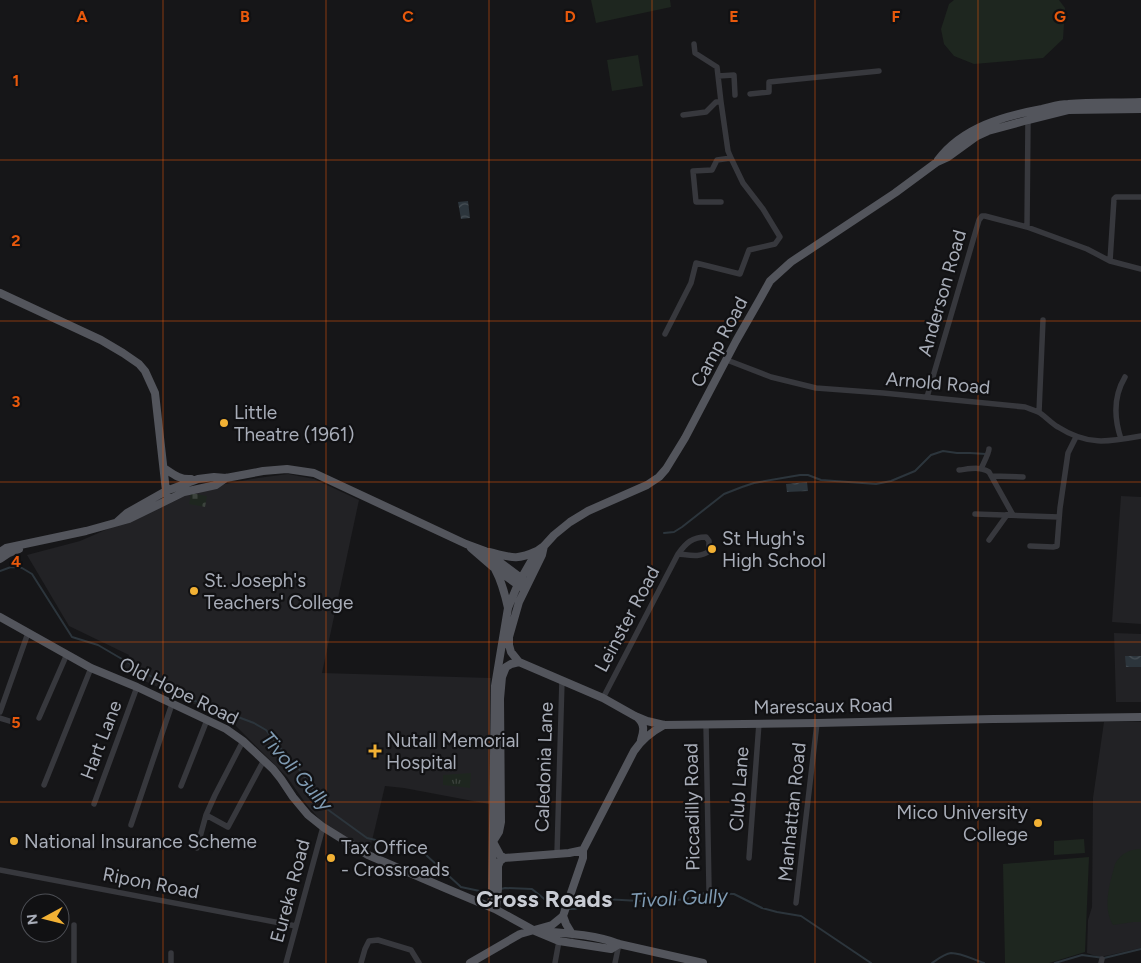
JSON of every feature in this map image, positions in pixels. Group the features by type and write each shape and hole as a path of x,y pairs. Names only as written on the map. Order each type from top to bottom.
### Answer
{"main road":[{"name":"Camp Road","path":"937,162 944,152 957,142 993,121 1028,111 1067,104 1141,102"},
{"name":"Camp Road","path":"485,551 515,558 523,557 544,546 570,522 588,511 647,485 659,477 671,462 685,438 736,341 770,282 790,262 895,193 937,162 948,157 977,136 1028,120 1068,110 1141,109"},
{"path":"1,295 100,340 139,364 149,378 155,393 168,495"},
{"path":"164,468 176,477 186,480 214,477 226,478 287,469 314,473 466,544 485,551 519,582"},
{"path":"168,495 216,484 226,478"},
{"path":"0,552 6,548 86,531 129,519 183,484 198,479"},
{"path":"0,559 8,553 44,540"},
{"path":"466,544 493,567 527,586"},
{"name":"Camp Road","path":"519,662 511,652 509,637 519,602 542,555 544,546"},
{"path":"495,892 493,842 494,686 508,608 519,582 537,550"},
{"path":"493,567 500,578 508,608"},
{"name":"Old Hope Road","path":"0,617 91,668 226,728 264,760 308,815 323,827 368,855 493,908 535,931 559,941 611,948 619,944"},
{"path":"493,842 500,822 500,700 502,677 506,667 519,662"},
{"name":"Marescaux Road","path":"519,662 603,698 635,716 664,725 1141,717"},
{"path":"470,963 520,934 535,931 556,923 565,912 583,858 583,850 644,732 640,719 635,716"},
{"path":"640,741 664,725"},
{"path":"493,842 500,855 504,858"},
{"path":"493,908 498,866 504,858 569,853 583,850"},
{"path":"565,912 566,924 572,934"},
{"path":"535,931 572,934 611,941 704,963"}],"street":[{"path":"665,334 691,282 696,263 740,274 749,250 775,244 780,237 763,209 743,183 728,152 717,67 695,53 694,44"},
{"path":"750,94 769,92 769,82 879,71"},
{"path":"718,76 734,75 736,95"},
{"path":"683,115 706,112 716,102 721,102"},
{"path":"1027,227 1028,120"},
{"path":"721,202 696,202 693,171 712,170 717,160 731,158"},
{"path":"1110,261 1114,199 1116,197 1141,197"},
{"name":"Anderson Road","path":"927,397 979,219 982,216 1027,227 1088,248 1110,261 1141,269"},
{"path":"1039,412 1043,320"},
{"name":"Arnold Road","path":"727,360 771,377 816,388 1025,407 1039,412 1057,427 1076,437 1087,440 1103,442 1141,436"},
{"path":"1121,440 1115,414 1120,386 1125,377"},
{"path":"1030,546 1057,546 1068,453 1076,437"},
{"path":"982,469 989,449"},
{"path":"960,470 982,469 992,476 1010,515"},
{"path":"992,476 1023,478"},
{"path":"975,514 1060,517"},
{"path":"989,540 1010,515"},
{"path":"706,537 709,541 709,551 704,555 678,554 684,545 694,538 706,537"},
{"name":"Leinster Road","path":"603,698 678,554"},
{"path":"0,712 28,633"},
{"path":"39,718 66,654"},
{"path":"44,785 91,668"},
{"name":"Caledonia Lane","path":"557,854 562,680"},
{"name":"Hart Lane","path":"94,804 137,687"},
{"path":"131,825 172,704"},
{"path":"0,718 16,723"},
{"path":"181,786 207,720"},
{"name":"Club Lane","path":"749,858 759,723"},
{"name":"Manhattan Road","path":"796,903 816,723"},
{"name":"Piccadilly Road","path":"706,724 708,889"},
{"path":"197,848 206,815 243,741"},
{"path":"206,815 228,827 264,760"},
{"name":"Eureka Road","path":"286,963 323,827"},
{"name":"Ripon Road","path":"0,870 296,926"},
{"path":"74,925 74,963"},
{"path":"361,963 369,941 378,940 411,950 420,963"},
{"path":"555,963 559,941"},
{"path":"615,963 619,944"},
{"path":"171,953 171,963"}],"shaded area":[{"name":"St. Joseph's Teachers' College","path":"288,474 314,479 359,500 322,673 491,678 489,804 385,786 370,849 343,838 323,823 306,804 287,777 235,725 218,715 123,671 129,655 69,626 27,555 80,541 193,490"},
{"path":"1121,496 1141,497 1141,624 1112,622"},
{"path":"1114,633 1141,634 1141,702 1116,702"},
{"path":"1104,722 1141,722 1141,948 1099,957 1087,953 1088,920 1092,907 1093,798"}],"green space":[{"path":"591,0 670,0 671,7 596,23"},
{"path":"954,0 1059,0 1065,8 1063,39 1043,58 974,64 954,56 944,44 941,29 949,4"},
{"path":"638,55 643,86 612,91 607,60"},
{"path":"191,493 207,496 205,507 189,504"},
{"path":"471,773 470,788 443,785 443,775"},
{"path":"1084,839 1085,853 1054,855 1054,841"},
{"path":"1141,849 1141,922 1113,925 1107,903 1115,864 1126,853"},
{"path":"1089,857 1085,952 1049,963 1005,963 1003,864"}],"water":[{"path":"468,201 470,218 461,219 458,202"},
{"path":"807,482 808,491 787,492 786,484"},
{"path":"1125,656 1141,656 1141,667 1126,667"}],"waterway":[{"path":"664,533 674,532 682,527 724,494 754,483 808,475 821,480 876,484 891,481 915,471 931,455 943,451 986,454"},
{"name":"Tivoli Gully","path":"0,571 11,567 22,568 32,574 72,637 98,645 187,698 254,723 266,730 296,765 327,809 367,838 414,849 426,855 461,887 489,893"},
{"name":"Tivoli Gully","path":"501,889 532,889 548,902 562,909"},
{"name":"Tivoli Gully","path":"569,909 575,909 604,899 657,902 686,899 705,893 734,894 762,908 801,916 871,963"},
{"name":"Tivoli Gully","path":"1055,963 1082,955 1104,958 1141,949"},
{"name":"Tivoli Gully","path":"932,963 951,953 964,955 984,963"}],"place":[{"name":"Little Theatre (1961)","path":"224,423"},
{"name":"St Hugh's High School","path":"712,549"},
{"name":"St. Joseph's Teachers' College","path":"194,591"},
{"name":"Nutall Memorial Hospital","path":"375,751"},
{"name":"Mico University College","path":"1038,823"},
{"name":"National Insurance Scheme","path":"14,841"},
{"name":"Tax Office - Crossroads","path":"331,858"}],"district":[{"name":"Cross Roads","path":"544,898"}]}
